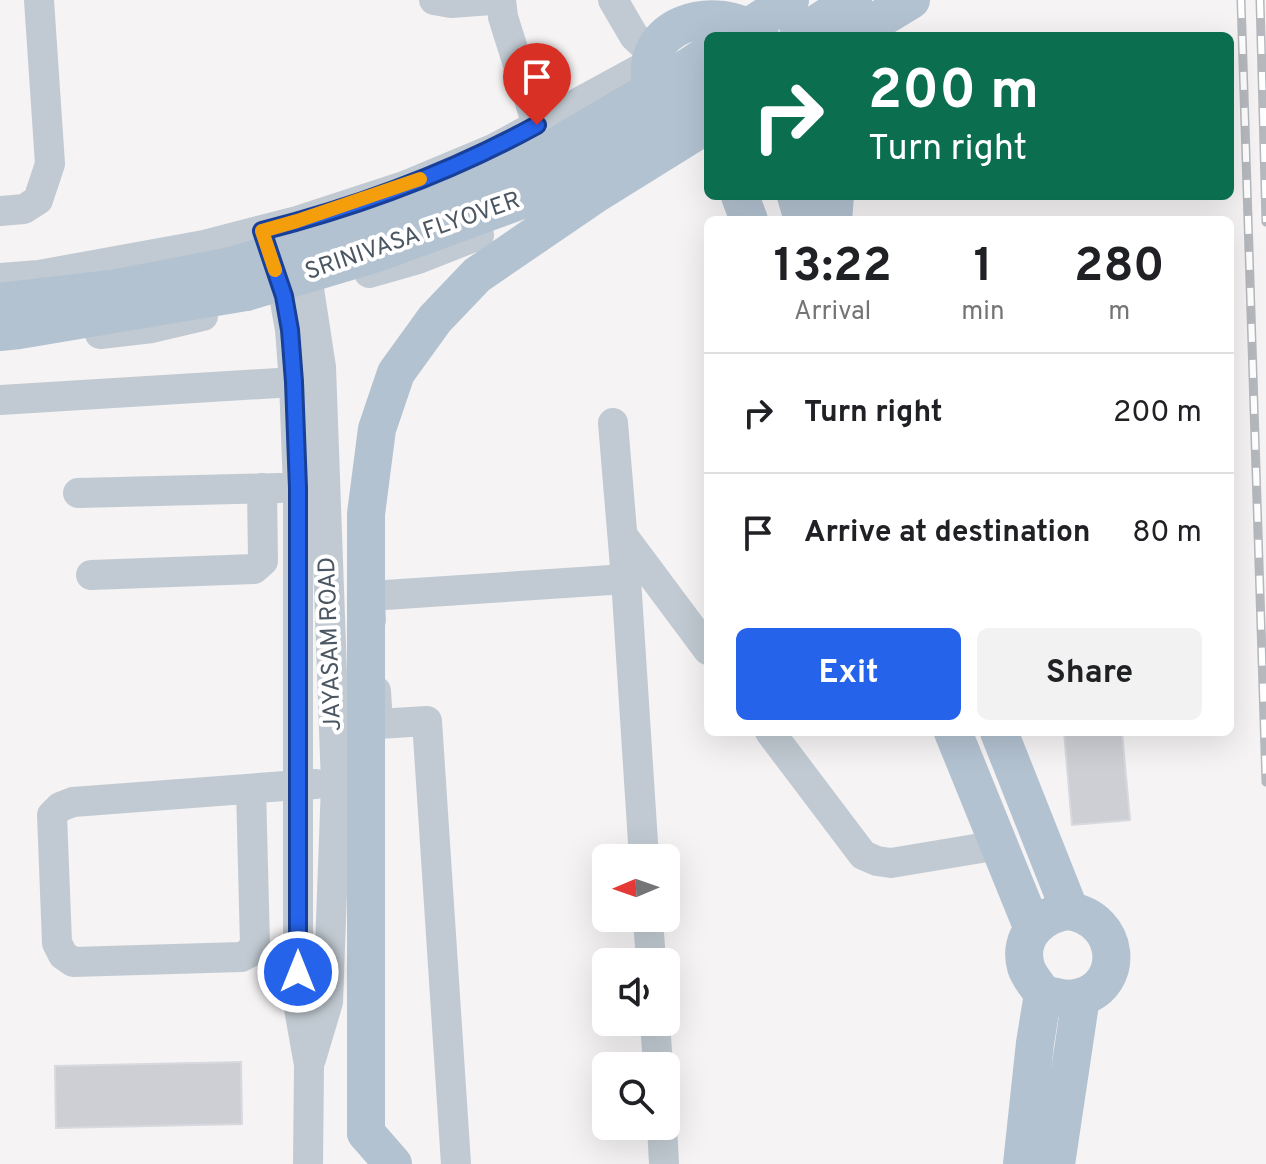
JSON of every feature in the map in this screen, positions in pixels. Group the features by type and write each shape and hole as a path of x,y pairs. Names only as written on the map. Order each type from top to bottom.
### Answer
{"main road":[{"path":"704,131 674,124 652,92 649,73 661,37 676,23 712,12 790,0"},
{"path":"804,32 853,0"},
{"path":"886,32 900,0"},
{"path":"859,32 911,0"},
{"path":"712,12 734,16 757,32"},
{"name":"SRINIVASA FLYOVER","path":"0,302 117,288 231,266 375,222 541,155 704,57"},
{"name":"SRINIVASA FLYOVER","path":"0,332 246,292 377,253 549,190 704,97"},
{"path":"393,1164 366,1133 366,514 377,429 396,373 419,339 477,275 597,193 704,132"},
{"path":"955,736 1033,929"},
{"path":"1001,736 1070,911"},
{"path":"1070,911 1091,918 1106,934 1110,944 1112,955 1106,976 1091,992 1081,997 1059,998 1043,994 1025,963 1026,945 1033,929 1059,912 1070,911"},
{"path":"1022,1164 1043,994"},
{"path":"1056,1164 1081,997"}],"street":[{"path":"0,211 24,209 38,200 50,164 39,0"},
{"path":"434,0 451,3 491,0"},
{"path":"501,0 503,17 537,125"},
{"path":"0,278 39,275 159,254 262,231 404,186 495,148 652,59 613,0"},
{"path":"847,32 894,0"},
{"path":"0,346 152,328 418,259 560,203 704,131"},
{"name":"JAYASAM ROAD","path":"291,223 296,293 290,330 298,488 298,1003 309,1065 308,1164"},
{"name":"JAYASAM ROAD","path":"262,231 296,293 321,367 336,784 328,1002 309,1065"},
{"path":"0,400 294,382"},
{"path":"613,423 643,844"},
{"path":"91,575 254,569 263,561 262,488"},
{"path":"78,493 298,488"},
{"path":"622,536 704,645"},
{"path":"456,1164 427,721 378,724 370,596 626,579"},
{"path":"773,736 863,855 891,863 999,845"},
{"path":"251,789 255,945 249,953 241,957 73,962 63,955 57,943 52,815 60,807 73,802 298,785 336,784"},
{"path":"663,1140 664,1164"}],"building":[{"path":"1064,736 1122,736 1130,820 1072,825"},
{"path":"241,1062 242,1124 56,1128 55,1066"}],"railway":[{"path":"1241,0 1266,782"},
{"path":"1260,0 1266,222"}],"slow traffic":[{"path":"275,270 262,231 420,179"}],"route":[{"path":"298,972 298,488 294,382 284,296 262,231 404,186 495,148 537,125"}]}
